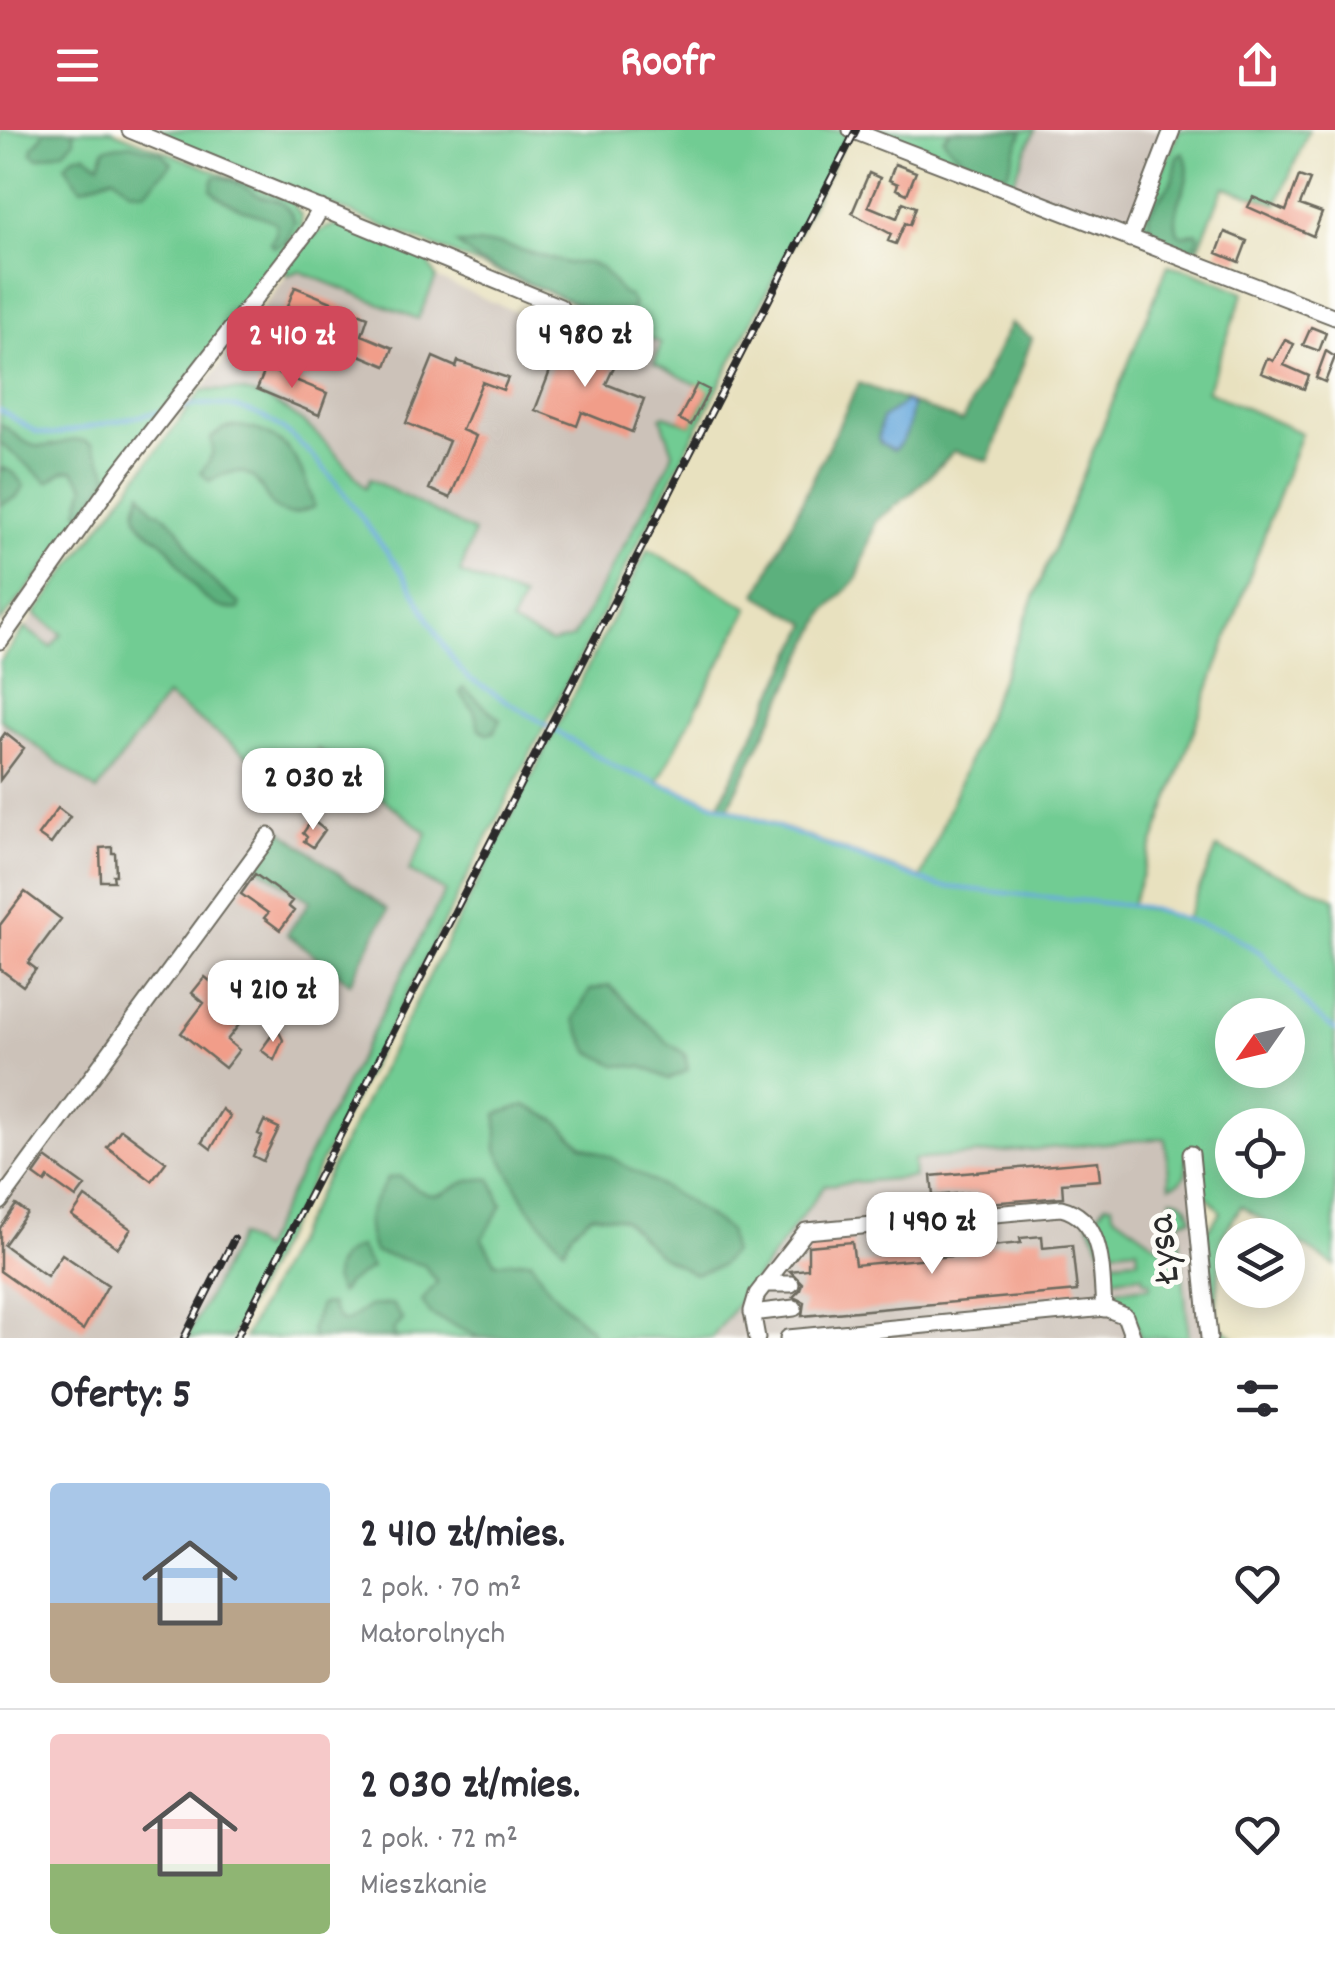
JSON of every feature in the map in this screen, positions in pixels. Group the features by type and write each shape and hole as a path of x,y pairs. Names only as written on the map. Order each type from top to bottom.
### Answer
{"street":[{"path":"130,130 560,306"},
{"path":"850,130 1335,317"},
{"path":"1130,239 1172,130"},
{"path":"0,641 119,473 309,229 321,208"},
{"path":"0,1202 270,836"},
{"name":"Łysa","path":"1190,1154 1209,1338"},
{"path":"757,1338 752,1313 756,1296 807,1230 1062,1208 1082,1218 1096,1241 1104,1308"},
{"path":"764,1284 792,1284"},
{"path":"752,1313 794,1308"},
{"path":"788,1338 1104,1308 1128,1319 1134,1338"}],"shaded area":[{"path":"1035,130 1167,130 1130,223 1123,226 1012,184"},
{"path":"299,271 418,319 436,278 578,338 588,313 662,343 718,384 231,1338 0,1338 0,662 287,275"},
{"path":"1199,1135 1215,1322 1235,1338 712,1338 825,1185 914,1177 913,1160"}],"green space":[{"path":"0,130 111,130 291,201 301,215 302,227 65,544 0,623"},
{"path":"44,130 74,130 74,141 64,151 38,158 32,154 33,146"},
{"path":"145,130 840,130 848,134 231,1338 187,1338 239,1236 261,1249 445,891 409,871 427,833 318,749 289,786 166,696 97,791 0,719 0,662 25,628 51,647 62,634 35,614 202,390 244,392 267,400 300,419 365,488 370,479 474,532 460,573 523,598 511,623 551,643 573,638 668,466 673,452 661,417 691,425 709,391 654,363 661,343 588,313 567,300"},
{"path":"865,130 1035,130 1012,184"},
{"path":"951,130 1023,130 1007,174 980,168 962,158 943,138"},
{"path":"1179,130 1309,130 1277,204 1224,187 1194,258 1136,235"},
{"path":"130,144 161,153 172,163 145,192 130,190 114,176 81,188 65,165 74,156 85,154 99,164 105,148"},
{"path":"1183,152 1188,173 1176,222 1178,233 1183,236 1197,232 1199,235 1196,245 1189,248 1170,245 1155,233 1149,216 1169,186 1178,155"},
{"path":"214,177 232,180 286,207 295,222 286,242 274,247 270,242 276,223 217,195 211,189"},
{"path":"341,224 428,261 436,278 418,319 299,271 287,275 284,270 308,240"},
{"path":"457,244 500,244 567,263 590,263 602,268 634,305 629,314 605,315 479,262"},
{"path":"1168,265 1244,292 1207,391 1301,433 1131,905 1186,919 1217,848 1335,898 1335,1266 1305,1247 1305,1218 1260,1218 1241,1206 1234,1218 1216,1218 1221,1212 1203,1192 1198,1152 1187,1154 1183,1178 1170,1186 1165,1138 913,1160 914,1177 825,1185 712,1338 244,1338 648,549 749,608 658,782 921,878"},
{"path":"1011,323 1032,338 989,461 954,451 914,491 876,521 857,579 826,611 728,808 719,804 808,624 757,595 859,383 962,422"},
{"path":"0,424 35,446 78,440 92,444 109,475 83,517 78,511 85,486 73,470 48,482 0,443"},
{"path":"236,426 268,434 290,451 304,476 314,507 293,514 279,511 252,477 243,473 229,473 209,481 201,472 211,456 211,438"},
{"path":"4,468 24,486 17,497 0,505 0,470"},
{"path":"141,492 153,510 171,520 204,572 240,604 239,609 227,609 206,599 167,546 143,527 136,512"},
{"path":"463,688 500,719 494,732 488,734 479,728 474,711 460,693"},
{"path":"281,830 388,910 350,983 287,934 310,901 255,865"},
{"path":"609,985 667,1042 685,1054 688,1070 669,1079 643,1067 616,1065 589,1051 574,1019 590,990"},
{"path":"525,1105 556,1120 581,1145 685,1200 728,1230 732,1252 720,1266 694,1274 658,1254 623,1219 593,1214 573,1230 564,1249 528,1207 497,1150 497,1114"},
{"path":"400,1176 416,1188 437,1195 475,1179 491,1179 502,1205 482,1239 496,1263 531,1260 543,1281 592,1330 592,1338 480,1338 431,1315 422,1301 437,1282 424,1265 374,1252 370,1240 368,1221 372,1205 388,1178"},
{"path":"1171,1198 1186,1204 1192,1218 1178,1221 1189,1338 1140,1338 1134,1321 1114,1304 1106,1291 1150,1287 1150,1281 1144,1281 1142,1275 1105,1279 1103,1262 1138,1259 1137,1248 1102,1251 1085,1215 1099,1213 1105,1204 1112,1204 1113,1213 1176,1258"},
{"path":"1215,1220 1215,1322 1235,1338 1216,1338 1206,1232"},
{"path":"359,1247 371,1268 346,1284 340,1294 334,1279 336,1265 345,1254"},
{"path":"330,1304 338,1319 345,1322 369,1306 392,1304 403,1320 393,1330 396,1338 313,1338 311,1329 320,1305"}],"water":[{"path":"907,401 912,406 907,430 894,450 878,438 882,418"}],"building":[{"path":"895,164 916,172 907,194 889,180"},
{"path":"869,173 880,178 868,206 897,218 903,202 916,207 910,225 905,223 896,244 888,241 891,234 852,213"},
{"path":"1299,176 1310,180 1300,205 1322,213 1313,236 1248,207 1253,197 1286,211"},
{"path":"1225,232 1247,241 1239,262 1217,253"},
{"path":"295,287 368,317 362,335 393,348 386,366 350,351 353,343 284,314"},
{"path":"1311,327 1326,333 1319,351 1303,345"},
{"path":"622,328 643,337 639,347 618,338"},
{"path":"558,337 574,344 572,349 614,367 606,384 644,399 632,432 582,412 577,426 535,410 553,363 547,361"},
{"path":"1285,340 1294,344 1284,365 1309,376 1304,389 1261,373 1267,358 1273,361"},
{"path":"1326,351 1335,357 1325,382 1316,378"},
{"path":"433,357 456,367 458,361 508,378 503,390 482,382 462,430 476,436 450,498 429,489 449,441 406,423"},
{"path":"266,368 327,393 319,415 257,389"},
{"path":"697,384 709,390 691,425 679,419"},
{"path":"5,733 24,748 0,780 0,740"},
{"path":"58,808 70,817 51,844 38,835"},
{"path":"312,820 325,830 313,847 304,841 307,837 303,833"},
{"path":"112,847 116,875 114,881 101,881 100,848"},
{"path":"255,874 292,901 288,906 294,911 280,930 264,918 268,913 241,894"},
{"path":"25,892 61,919 28,963 36,969 23,986 0,969 0,925"},
{"path":"205,977 249,1012 227,1040 239,1050 225,1068 181,1033 204,1003 192,993"},
{"path":"277,1028 283,1040 274,1060 261,1050"},
{"path":"222,1109 230,1116 211,1149 202,1142"},
{"path":"264,1121 279,1128 263,1161 253,1156"},
{"path":"121,1129 166,1162 152,1181 107,1147"},
{"path":"46,1158 85,1186 76,1198 48,1178 45,1183 34,1175"},
{"path":"1098,1161 1100,1180 1062,1183 1063,1197 988,1203 987,1195 977,1196 977,1192 933,1196 931,1176"},
{"path":"85,1197 131,1229 118,1248 72,1216"},
{"path":"16,1205 27,1213 4,1245 47,1276 62,1254 108,1285 83,1330 0,1271 0,1228"},
{"path":"1042,1236 1043,1248 1072,1245 1077,1291 802,1316 804,1302 793,1297 802,1283 790,1271 808,1269 808,1246 852,1242 855,1265 964,1255 963,1249 1021,1243 1020,1238"}],"waterway":[{"path":"178,408 210,404 238,408 264,417 286,432 327,471 394,561 443,645 467,677 617,768 938,886 1144,907 1224,931 1261,953 1315,1015 1335,1030"},
{"path":"0,410 36,432 52,435 159,412"}],"railway":[{"path":"236,1338 856,130"},
{"path":"184,1338 234,1239"}]}
